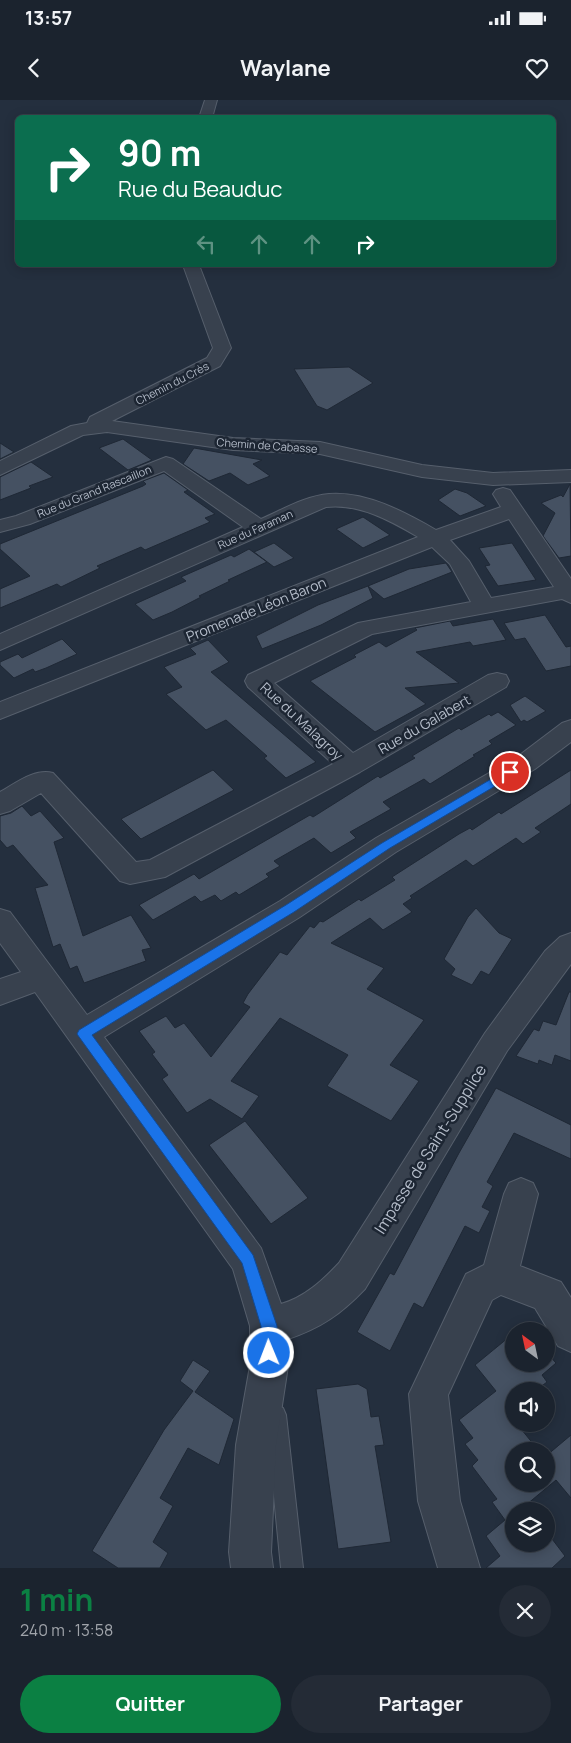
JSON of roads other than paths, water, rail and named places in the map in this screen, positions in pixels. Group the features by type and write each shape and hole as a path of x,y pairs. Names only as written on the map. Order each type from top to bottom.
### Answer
{"street":[{"path":"206,115 211,100"},
{"name":"Chemin du Crès","path":"94,428 97,421 214,362 222,348 192,267"},
{"name":"Chemin de Cabasse","path":"0,469 78,430 107,426 233,444 320,448 422,471 493,479 571,476"},
{"name":"Rue du Grand Rascaillon","path":"0,526 23,520 166,462 258,528"},
{"name":"Rue du Malagroy","path":"0,804 44,780 130,872 156,870 351,766 257,681 366,628 484,606 570,593 493,479"},
{"name":"Rue du Faraman","path":"0,643 303,508 330,500 352,501 404,520 435,538 454,554 484,606"},
{"name":"Promenade Léon Baron","path":"0,711 435,538 514,510"},
{"name":"Rue du Galabert","path":"351,766 497,681"},
{"path":"83,1034 290,909 386,846 526,763 571,729"},
{"path":"0,920 40,978 248,1260 269,1326 269,1366 256,1445 250,1552 252,1568"},
{"name":"Impasse de Saint-Supplice","path":"269,1326 312,1312 331,1299 352,1276 496,1042 556,960 571,945"},
{"path":"0,992 40,978"},
{"path":"459,1568 439,1501 428,1394 479,1287 499,1276 521,1194"},
{"path":"499,1276 548,1295 571,1333"}],"lane":[{"path":"269,1366 282,1463 292,1568"}]}
